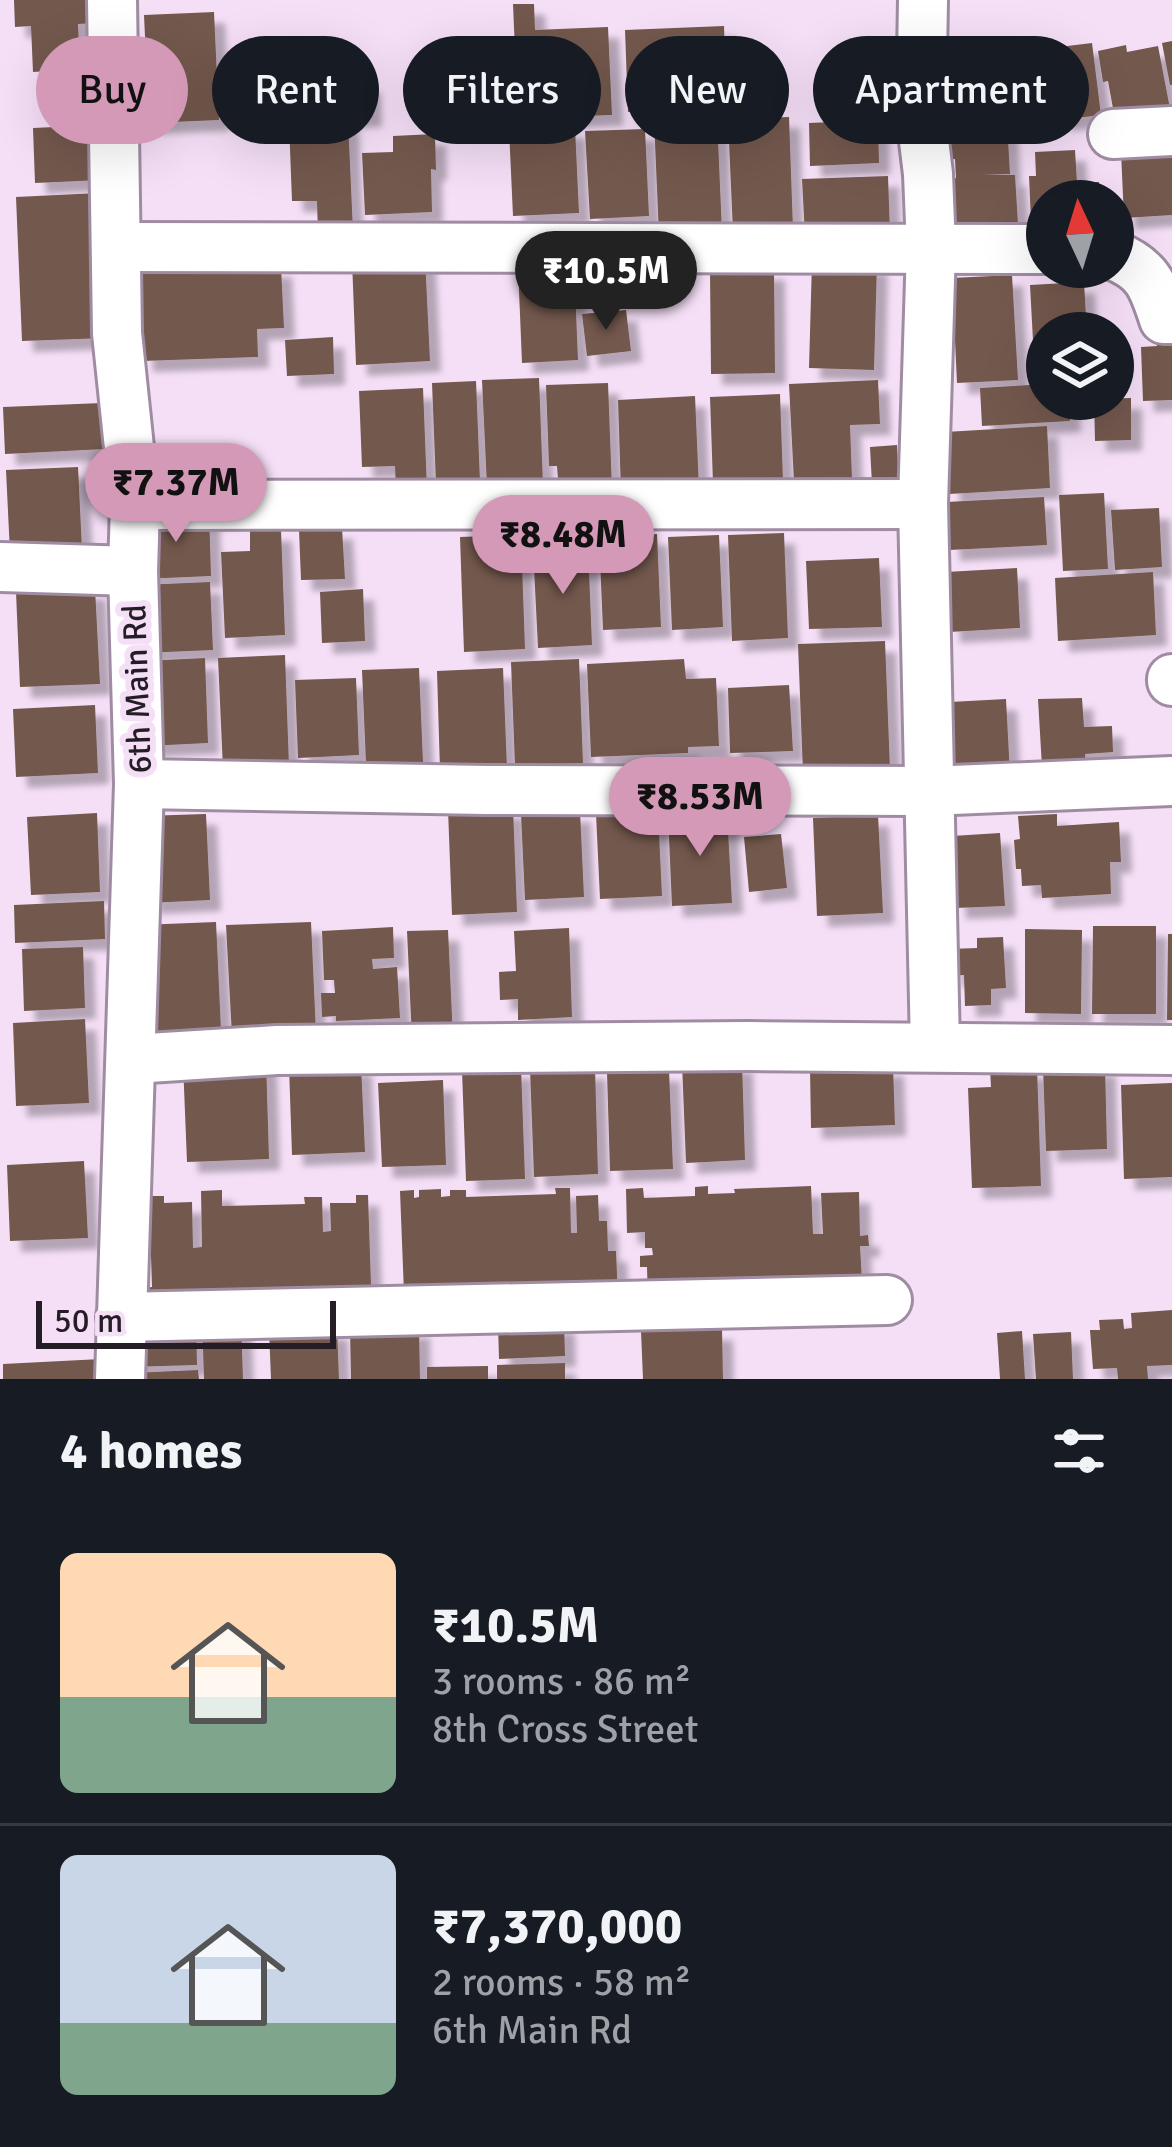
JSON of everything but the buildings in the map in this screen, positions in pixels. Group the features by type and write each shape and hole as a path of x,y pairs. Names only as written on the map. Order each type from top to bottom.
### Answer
{"street":[{"name":"6th Main Rd","path":"112,0 116,333 135,505 140,784 120,1379"},
{"path":"923,0 921,116 931,248 923,503 935,1046"},
{"path":"1113,134 1172,130"},
{"path":"116,247 1026,249"},
{"path":"1134,264 1154,288 1164,319 1172,319"},
{"path":"135,505 923,503"},
{"path":"0,567 133,572"},
{"path":"140,784 929,791 1172,781"},
{"path":"132,1059 277,1050 935,1046 1172,1051"},
{"path":"121,1317 887,1300"}]}
